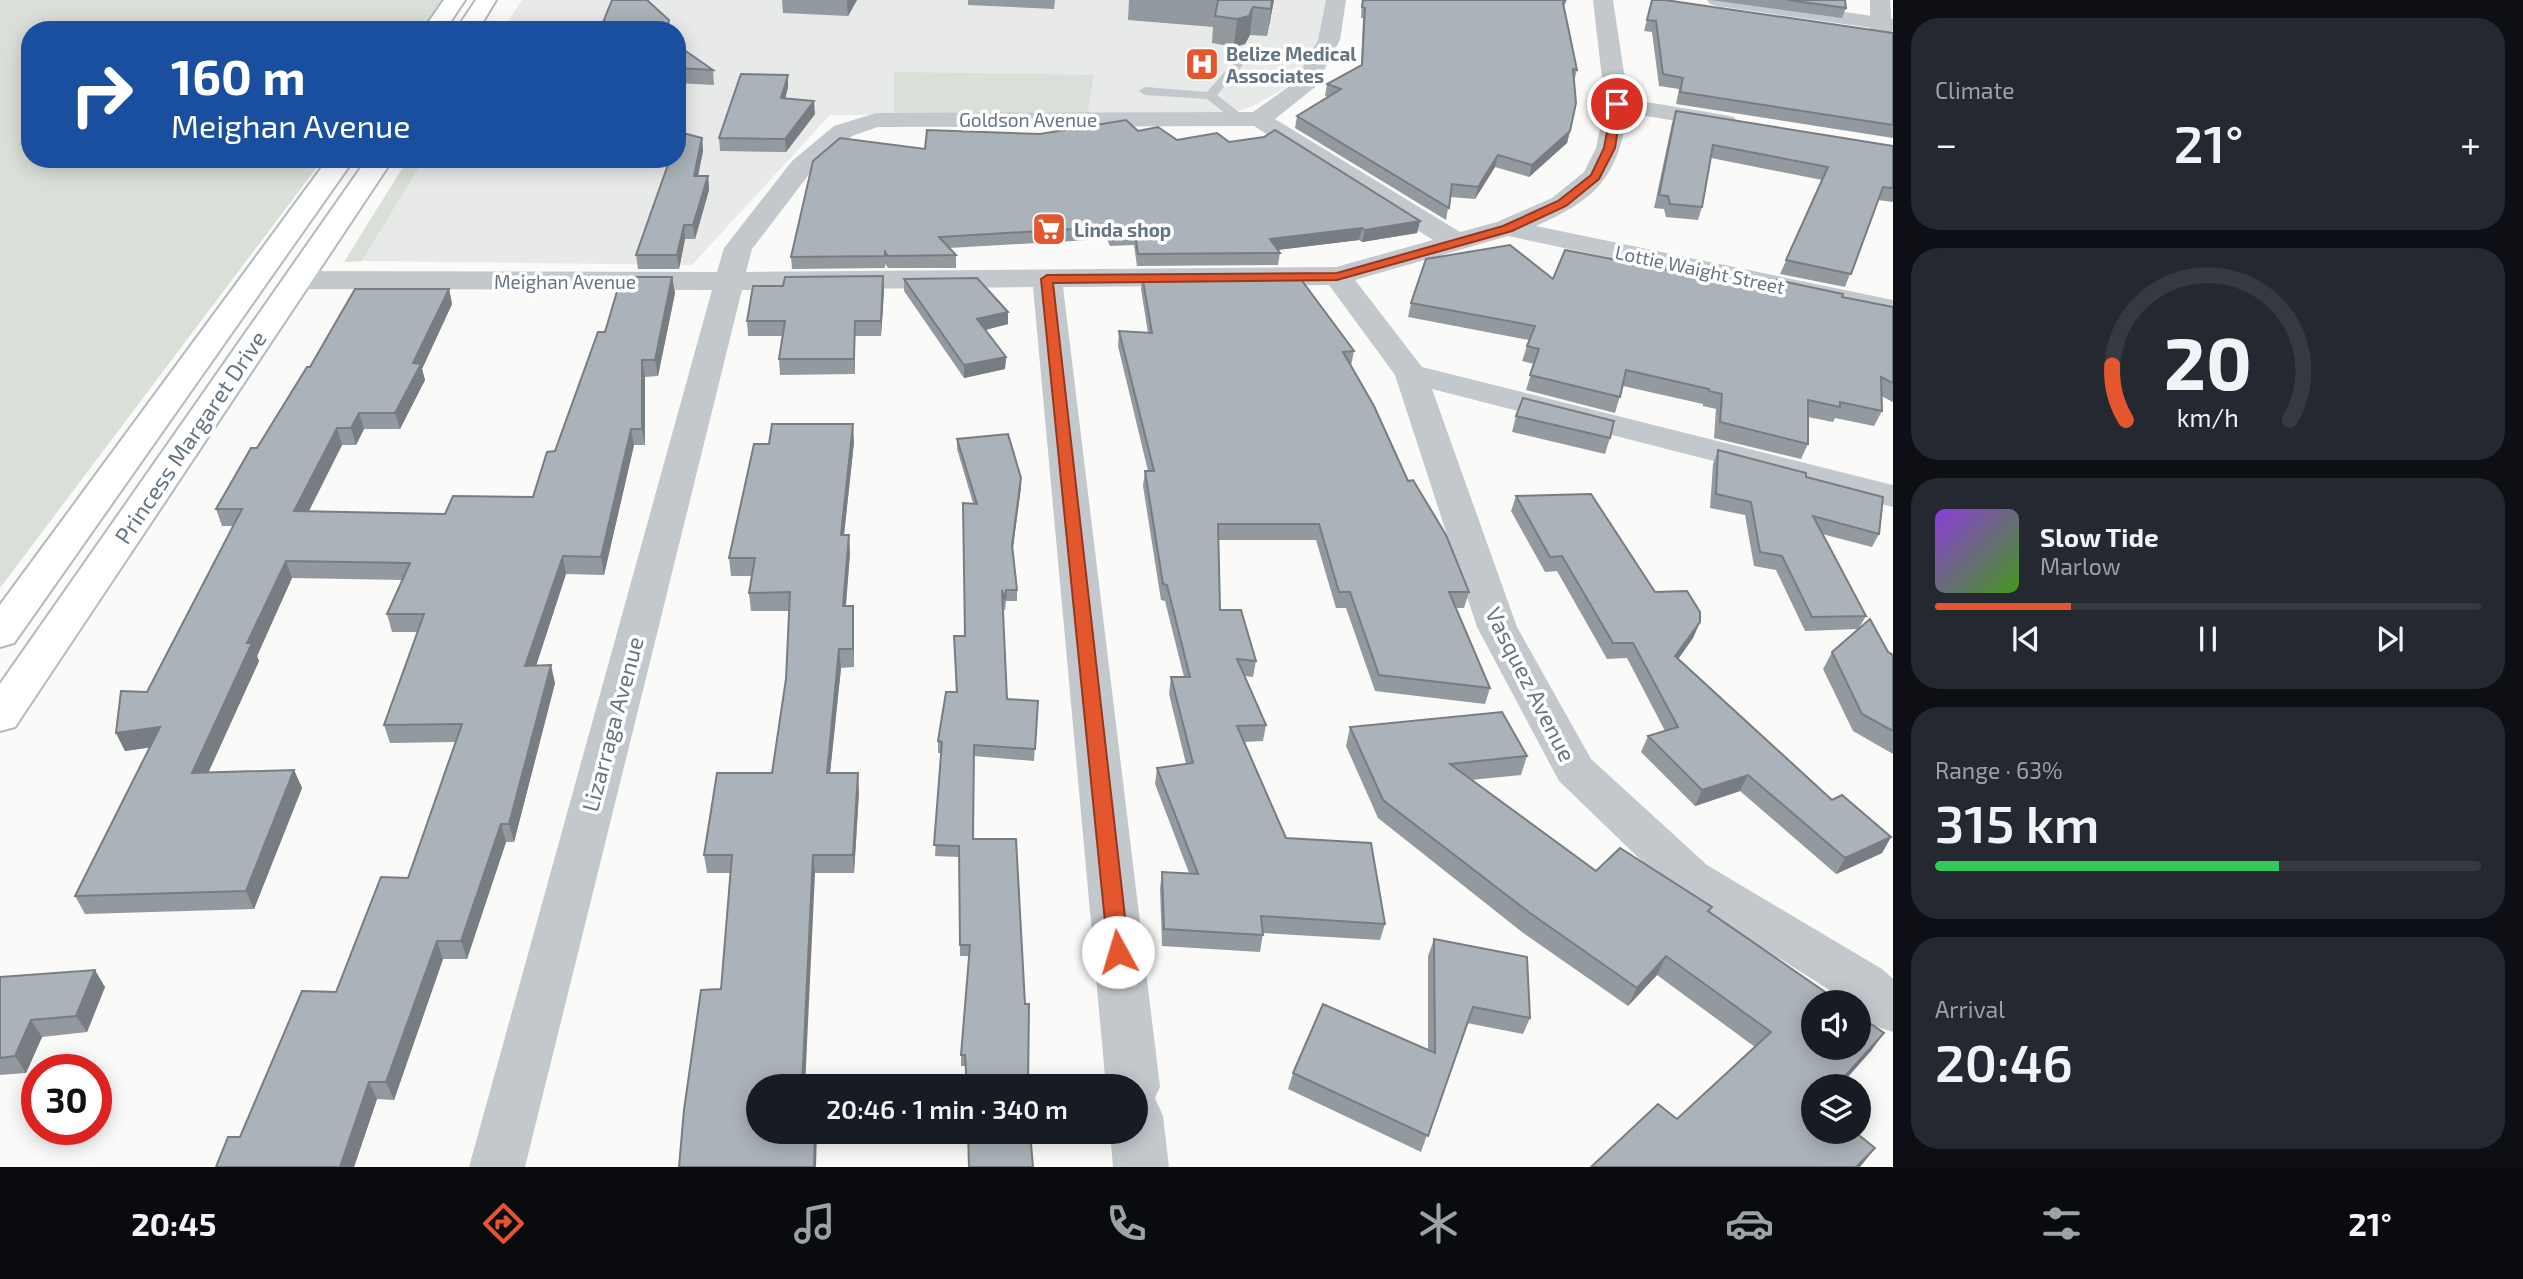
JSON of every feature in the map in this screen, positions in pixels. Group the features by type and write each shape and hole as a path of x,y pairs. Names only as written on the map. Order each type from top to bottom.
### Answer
{"main road":[{"path":"439,21 454,0"},
{"path":"473,21 486,0"},
{"name":"Princess Margaret Drive","path":"0,634 335,168"},
{"name":"Princess Margaret Drive","path":"0,716 374,168"}],"street":[{"path":"1336,0 1329,40 1303,87 1249,119 1456,242"},
{"name":"Meighan Avenue","path":"298,280 728,281 1337,276 1507,228 1562,204 1595,176 1609,148 1617,104 1603,0"},
{"path":"1709,4 1887,29 1880,0"},
{"path":"1617,104 1748,125"},
{"name":"Goldson Avenue","path":"728,281 738,248 801,167 843,131 876,120 1249,119"},
{"name":"Lottie Waight Street","path":"1507,228 1893,309"},
{"name":"Vasquez Avenue","path":"1337,276 1411,374 1497,627 1575,770 1690,877 1864,984 1893,1010"},
{"path":"1047,279 1132,1074"},
{"name":"Lizarraga Avenue","path":"497,1167 728,281"},
{"path":"1411,374 1893,495"},
{"path":"1139,1144 1141,1167"}],"lane":[{"path":"1210,96 1241,60"},
{"path":"1145,91 1210,96 1249,119"}],"shaded area":[{"path":"0,0 444,0 428,21 21,21 21,168 316,168 0,588"},
{"path":"522,0 1327,0 1321,42 1306,70 1287,87 1253,106 1221,117 1087,119 1094,75 894,115 830,115 692,265 362,261 419,168 686,168 686,21 509,21"},
{"path":"894,72 1094,75 1087,119 894,115"},
{"path":"402,168 419,168 362,261 344,262"}],"building":[{"path":"612,0 647,0 669,20 669,21 604,21"},
{"path":"1218,0 1272,0 1271,9 1253,7 1249,16 1237,19 1215,16"},
{"path":"1363,0 1565,0 1563,3 1577,70 1573,69 1576,103 1570,131 1532,165 1498,155 1478,187 1452,184 1449,208 1297,116 1341,89 1327,84 1362,65 1365,8 1362,7"},
{"path":"1652,0 1893,33 1893,125 1680,92 1683,78 1663,74 1656,21 1647,20"},
{"path":"1788,0 1845,0 1846,8"},
{"path":"686,51 713,70 686,68"},
{"path":"741,74 788,75 781,98 814,101 785,139 719,138"},
{"path":"1676,111 1893,146 1893,188 1883,187 1851,274 1786,260 1828,167 1713,145 1702,207 1670,204 1668,196 1659,195"},
{"path":"1126,120 1138,131 1158,127 1177,140 1217,133 1229,142 1264,137 1275,130 1420,221 1365,230 1362,228 1270,239 1280,253 1138,254 1135,233 1111,234 1108,227 939,237 956,255 888,256 885,252 885,256 791,257 813,161 840,138 925,149 927,130 1040,134"},
{"path":"686,134 702,138 694,176 708,176 693,225 684,225 677,255 636,255 667,168 686,168"},
{"path":"1510,245 1553,279 1565,250 1772,290 1777,280 1893,307 1893,383 1881,377 1882,411 1840,402 1840,407 1808,400 1808,444 1720,422 1722,394 1709,389 1626,370 1620,397 1530,375 1539,349 1527,346 1535,326 1411,303 1426,259"},
{"path":"1297,274 1354,351 1343,352 1374,406 1408,481 1413,480 1446,535 1469,592 1449,592 1490,688 1379,675 1350,592 1339,592 1319,524 1218,524 1220,610 1241,610 1256,661 1237,659 1266,725 1237,726 1286,838 1371,843 1385,924 1261,916 1263,935 1164,929 1162,872 1198,874 1157,768 1193,763 1171,677 1190,677 1167,585 1163,584 1145,471 1154,471 1119,331 1152,333 1142,275"},
{"path":"883,276 881,321 855,321 854,359 779,359 785,321 747,321 753,286 783,286 785,277"},
{"path":"628,277 672,277 655,360 642,360 642,429 631,429 601,557 563,556 525,666 551,665 509,824 501,824 461,941 437,941 386,1082 369,1082 340,1167 216,1167 228,1137 240,1137 302,991 336,992 381,877 408,878 462,724 384,725 424,614 387,614 410,563 286,561 247,643 252,643 192,773 294,770 246,891 75,896 160,727 116,733 121,691 147,692 242,509 216,509 251,448 257,448 307,367 310,367 355,289 449,289 413,363 421,364 395,413 359,413 351,428 337,428 294,511 445,514 453,496 533,497 547,452 555,451 598,332 605,332 618,288 624,288"},
{"path":"977,278 1008,312 977,319 1006,357 964,365 904,279"},
{"path":"1523,398 1614,421 1610,438 1516,416"},
{"path":"772,424 853,424 841,535 849,535 843,606 853,606 853,649 839,649 827,773 858,773 853,855 813,855 803,1074 746,1074 746,1144 815,1144 814,1167 679,1167 701,990 721,989 732,855 704,855 717,773 772,773 786,679 790,592 749,593 755,558 729,558 754,444 769,444"},
{"path":"1008,434 1021,478 1012,545 1017,590 1006,590 1005,600 1002,590 1007,699 1038,701 1035,749 974,745 973,839 1016,839 1025,1004 1029,1004 1028,1074 966,1074 965,1055 961,1055 970,945 960,945 959,846 934,845 942,742 938,741 946,692 957,692 954,636 965,636 963,503 977,504 957,439"},
{"path":"1718,450 1883,497 1879,534 1813,516 1866,616 1812,617 1782,556 1760,552 1751,502 1716,494"},
{"path":"1591,494 1655,592 1687,591 1700,612 1700,622 1675,656 1832,800 1842,795 1891,837 1845,858 1748,775 1702,790 1648,736 1678,727 1633,643 1613,643 1562,556 1550,557 1516,496"},
{"path":"1870,619 1888,652 1893,655 1893,731 1862,714 1832,652"},
{"path":"1502,712 1527,756 1450,764 1596,871 1620,848 1712,907 1708,911 1822,990 1801,990 1801,1060 1860,1060 1847,1074 1801,1074 1801,1144 1870,1144 1875,1148 1856,1167 1591,1167 1658,1104 1677,1119 1771,1032 1666,956 1637,988 1530,913 1383,800 1350,727"},
{"path":"1434,939 1527,957 1530,1018 1473,1007 1428,1136 1293,1073 1323,1004 1435,1053"},
{"path":"95,970 76,1016 31,1020 15,1056 0,1058 0,977"},
{"path":"1871,1024 1884,1033 1871,1047"},
{"path":"968,1144 1031,1144 1033,1167 969,1167"}],"place":[{"name":"Belize Medical Associates","path":"1202,64"},
{"name":"Linda shop","path":"1049,229"}],"route":[{"path":"1118,952 1047,279 1337,276 1507,228 1562,204 1595,176 1609,148 1617,104"}]}
